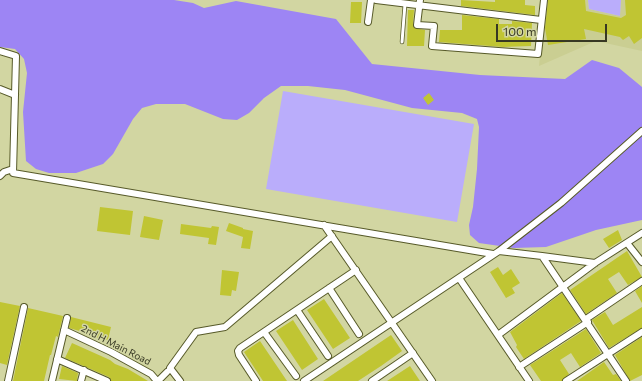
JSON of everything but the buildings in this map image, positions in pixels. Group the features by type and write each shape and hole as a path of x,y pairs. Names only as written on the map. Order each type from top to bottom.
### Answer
{"street":[{"path":"368,22 371,0"},
{"path":"376,0 405,4 420,3 541,20"},
{"path":"420,3 417,25 434,26 432,46 538,54 544,0"},
{"path":"0,51 16,56 13,173 496,253 542,256 595,263"},
{"path":"0,89 15,95"},
{"path":"304,381 496,253 561,203 642,131"},
{"path":"0,176 4,172 13,169"},
{"path":"324,225 432,381"},
{"path":"498,335 595,263 642,234"},
{"path":"180,381 170,368 196,332 224,327 332,236"},
{"path":"627,242 642,262"},
{"path":"542,256 587,320 626,381"},
{"path":"256,381 238,351 240,348 356,270"},
{"path":"459,278 529,381"},
{"path":"519,367 642,281"},
{"path":"329,288 359,334"},
{"path":"8,381 24,307"},
{"path":"297,310 328,356"},
{"path":"52,381 67,318"},
{"name":"2nd H Main Road","path":"64,330 111,352 151,374 157,381"},
{"path":"264,332 296,376"},
{"path":"566,381 642,332"},
{"path":"372,381 413,353"},
{"path":"57,359 107,381"},
{"path":"81,381 84,370"},
{"path":"157,381 167,372"}],"lane":[{"path":"402,42 405,4"}],"shaded area":[{"path":"0,0 174,0 193,3 204,8 236,1 336,19 372,64 480,75 565,79 592,60 619,68 642,87 642,220 596,230 546,247 514,248 479,243 470,235 469,225 473,207 477,169 479,127 477,119 462,113 412,108 345,90 308,86 281,86 264,98 249,113 237,120 223,119 185,104 156,104 142,108 133,119 113,154 103,164 76,173 49,173 36,169 26,161 23,112 27,73 24,59 15,49 0,47"},
{"path":"545,0 588,0 589,9 620,16 621,0 642,0 642,51 596,41 539,66"},
{"path":"588,0 621,0 620,16 589,9"},
{"path":"283,91 474,124 457,222 266,189"}]}
